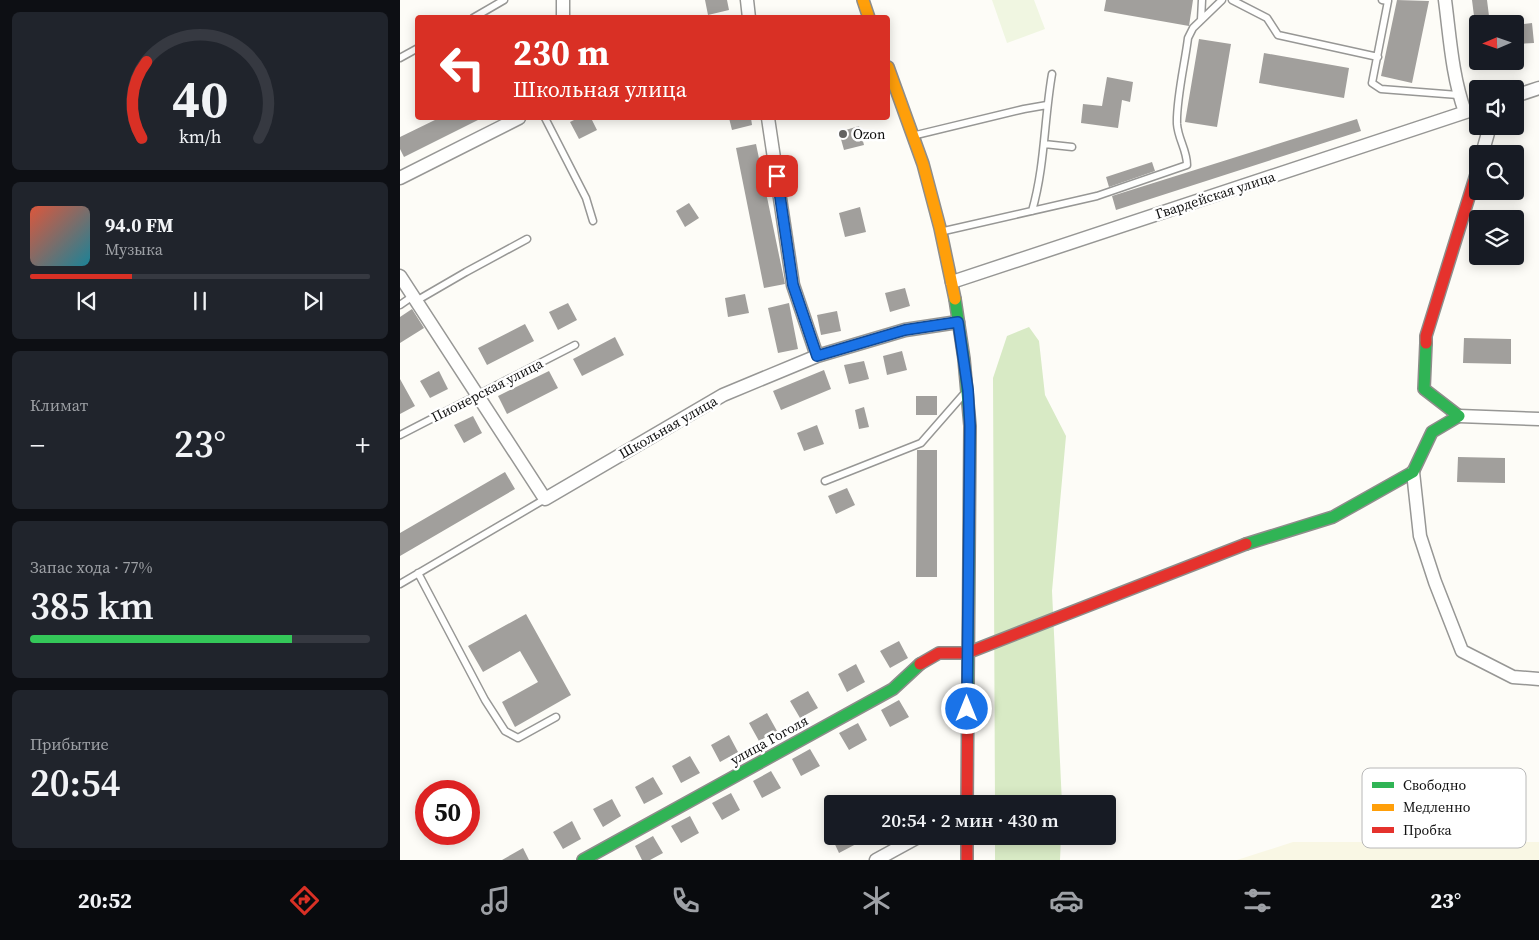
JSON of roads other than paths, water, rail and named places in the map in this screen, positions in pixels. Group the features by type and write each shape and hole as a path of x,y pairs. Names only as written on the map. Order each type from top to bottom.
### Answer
{"street":[{"path":"563,0 563,15"},
{"path":"747,0 749,15"},
{"path":"863,0 868,15"},
{"path":"1445,0 1458,95 1464,112"},
{"path":"890,73 923,163 941,232 952,282 968,390 970,426 967,795"},
{"path":"1524,93 1539,88"},
{"name":"Гвардейская улица","path":"952,282 1469,111"},
{"path":"400,178 515,120"},
{"path":"768,120 793,285 817,356"},
{"path":"1459,416 1424,389 1426,336 1469,197"},
{"path":"400,276 545,499"},
{"name":"Школьная улица","path":"545,499 722,395 817,356 905,330 958,322"},
{"path":"1539,419 1459,416 1432,432 1413,472 1420,536 1435,582 1462,651 1512,677 1539,679"},
{"path":"967,653 1255,540 1333,517 1413,472"},
{"name":"улица Гоголя","path":"583,860 893,689 924,660 939,653 967,653"},
{"path":"876,860 904,845"},
{"path":"967,845 967,860"}],"lane":[{"path":"478,15 504,0"},
{"path":"1202,0 1202,20"},
{"path":"941,232 1097,196 1187,165 1187,155 1178,137 1177,121 1188,38 1193,28 1222,0"},
{"path":"1232,0 1267,18 1278,35 1378,56"},
{"path":"1382,0 1388,2 1372,83 1381,89 1458,95"},
{"path":"400,58 415,50"},
{"path":"1032,211 1040,183 1047,105 1052,74"},
{"path":"913,136 1047,105"},
{"path":"546,120 586,198 593,222"},
{"path":"1044,144 1072,147"},
{"path":"400,305 527,239"},
{"name":"Пионерская улица","path":"400,435 575,345"},
{"path":"825,481 921,443 968,390"},
{"name":"Школьная улица","path":"400,584 545,499"},
{"path":"418,573 485,700 505,731 518,738 556,717"}],"place":[{"name":"Ozon","path":"843,134"}]}
